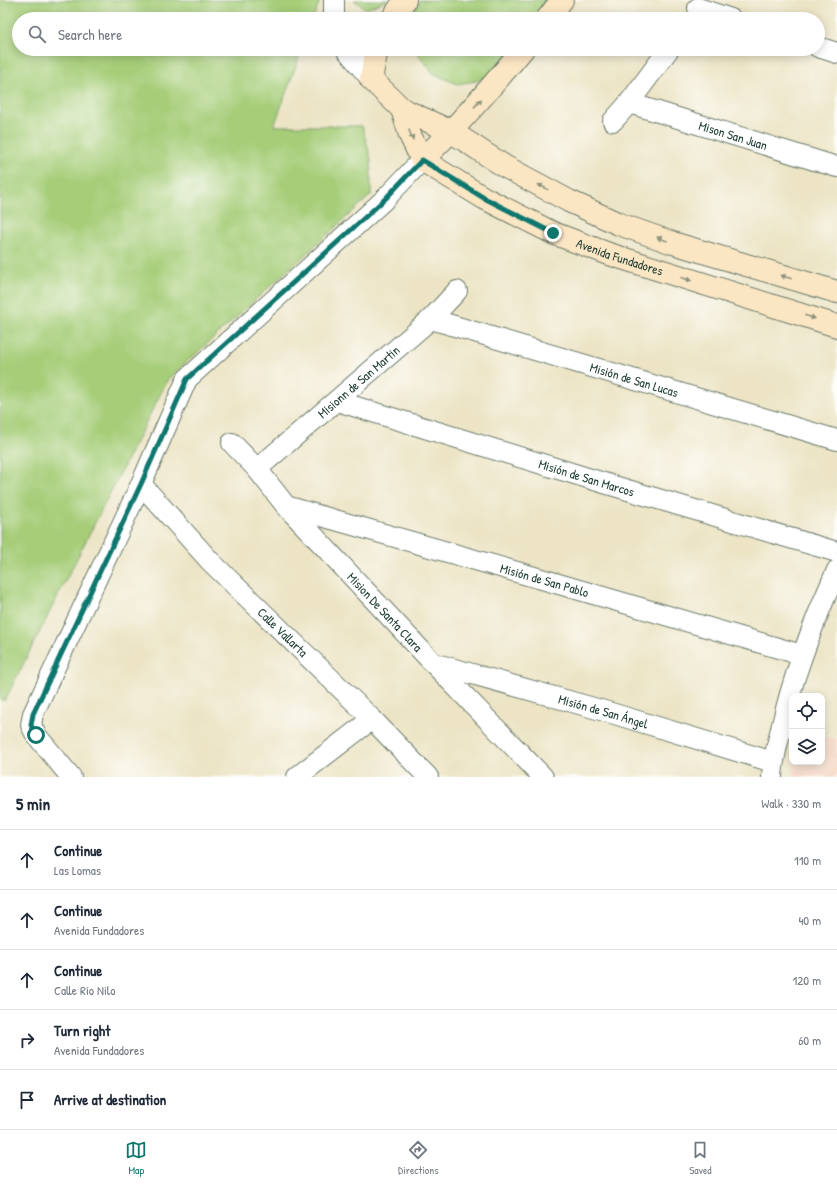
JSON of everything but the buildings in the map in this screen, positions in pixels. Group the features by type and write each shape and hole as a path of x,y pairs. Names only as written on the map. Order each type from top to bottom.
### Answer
{"street":[{"path":"334,0 334,12"},
{"path":"397,12 405,0"},
{"path":"553,12 562,0"},
{"path":"698,9 708,12"},
{"path":"825,49 837,53"},
{"path":"352,56 371,79 402,110 452,132 504,166 569,201 619,224 673,243 837,292"},
{"path":"371,79 376,56"},
{"path":"71,777 36,735 31,725 33,714 141,484 187,379 385,199 422,160 452,132 517,56"},
{"path":"613,121 629,103 664,56"},
{"name":"Mison San Juan","path":"629,103 837,167"},
{"path":"402,110 410,135 422,160"},
{"name":"Avenida Fundadores","path":"422,160 484,198 553,233 630,261 837,326"},
{"name":"Misionn de San Martin","path":"257,469 431,319 457,291"},
{"name":"Misión de San Lucas","path":"431,319 837,440"},
{"name":"Misión de San Marcos","path":"337,401 604,484 837,552"},
{"name":"Mision De Santa Clara","path":"232,443 257,469 286,506 433,663 544,777"},
{"name":"Calle Vallarta","path":"141,484 210,561 372,719 428,777"},
{"name":"Misión de San Pablo","path":"286,506 545,579 802,655"},
{"path":"773,769 785,709 802,655 837,570"},
{"name":"Misión de San Ángel","path":"433,663 608,712 773,769"},
{"path":"297,777 372,719"}],"shaded area":[{"path":"825,737 837,739 837,777 794,777 795,765 825,765"}],"green space":[{"path":"0,0 320,0 316,12 12,12 12,56 299,56 274,126 362,126 371,159 371,195 168,379 5,700 0,700"},
{"path":"354,0 388,0 366,9"},
{"path":"420,0 550,0 541,12 414,12"},
{"path":"420,56 506,56 492,74 477,81 457,84 434,74"}],"route":[{"path":"36,735 31,725 33,714 141,484 177,398 187,379 385,199 422,160 484,198 553,233"}]}
